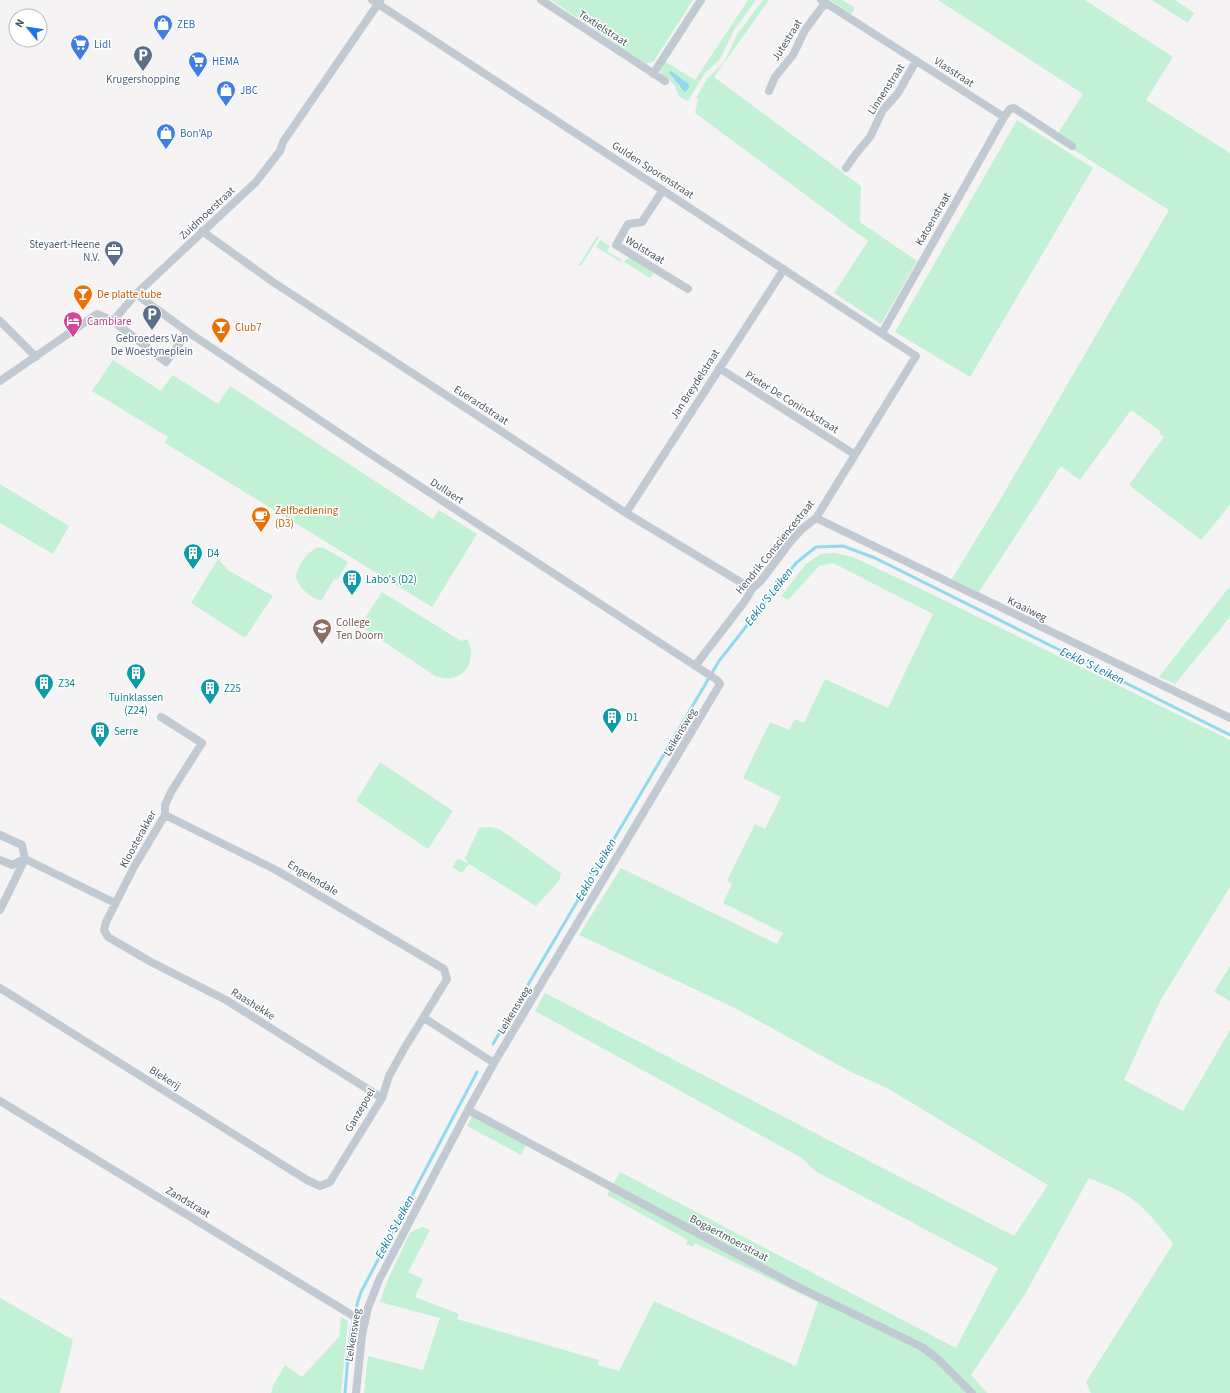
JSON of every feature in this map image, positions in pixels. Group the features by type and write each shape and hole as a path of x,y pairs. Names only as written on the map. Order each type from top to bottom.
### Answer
{"street":[{"name":"Textielstraat","path":"541,0 665,81"},
{"path":"653,74 701,0"},
{"name":"Gulden Sporenstraat","path":"377,1 916,356"},
{"name":"Zuidmoerstraat","path":"113,321 136,294 263,174 280,151 283,142 377,1"},
{"name":"Vlasstraat","path":"823,2 1004,117"},
{"name":"Jutestraat","path":"769,91 775,77 793,55 805,30 823,2"},
{"name":"Linnenstraat","path":"846,168 870,136 883,110 898,94 916,61"},
{"path":"1004,117 1010,109 1014,108 1072,146"},
{"name":"Katoenstraat","path":"882,333 1004,117"},
{"name":"Wolstraat","path":"663,190 642,222 628,224 616,245 688,289"},
{"name":"Euerardstraat","path":"202,232 273,282 626,513 752,589"},
{"name":"Jan Breydelstraat","path":"626,513 784,269"},
{"path":"0,381 98,314 113,321 166,362 188,332 136,294"},
{"path":"0,321 36,357"},
{"name":"Dullaert","path":"188,332 369,453 694,666"},
{"name":"Hendrik Consciencestraat","path":"694,666 745,601 752,589 760,582 791,541 802,529 816,518 854,454 916,356"},
{"name":"Pieter De Coninckstraat","path":"719,368 854,454"},
{"name":"Kraaiweg","path":"816,518 1230,718"},
{"name":"Leikensweg","path":"356,1393 362,1321 379,1280 494,1063 720,684 694,666"},
{"name":"Kloosterakker","path":"108,937 104,930 115,903 134,867 165,815 165,805 202,743 161,718"},
{"name":"Engelendale","path":"165,815 276,870 444,969"},
{"path":"0,835 22,845 25,859 0,910"},
{"path":"25,859 115,903"},
{"path":"0,860 12,865 25,859"},
{"name":"Raashekke","path":"108,937 151,962 226,1000 382,1098"},
{"name":"Ganzepoel","path":"320,1186 330,1182 382,1098 389,1076 447,979 444,969"},
{"name":"Blekerij","path":"0,988 307,1180 320,1186"},
{"path":"424,1018 494,1063"},
{"name":"Zandstraat","path":"0,1101 362,1321"},
{"name":"Bogaertmoerstraat","path":"468,1110 796,1286 922,1347 938,1359 972,1393"}],"green space":[{"path":"551,0 693,0 654,61 646,64"},
{"path":"748,0 756,0 734,30 720,59 705,73 688,101 679,96 672,82 661,72 661,67 664,61 695,80","holes":["671,71 689,84 679,87"]},
{"path":"763,0 769,0 714,77 861,186 860,222 917,261 881,324 834,293 868,241 695,113 698,99 696,98 707,79 724,62 738,33"},
{"path":"830,0 842,0 854,7 854,10 851,14"},
{"path":"938,0 1085,0 1173,57 1146,100 1230,153 1230,505 1201,540 1129,485 1164,437 1159,433 1160,431 1131,410 1080,480 1061,466 979,592 952,579 1000,500 1169,210 1055,138 1083,94"},
{"path":"1152,0 1175,0 1194,13 1188,23"},
{"path":"1017,120 1093,168 970,377 895,332"},
{"path":"597,236 599,237 581,266 579,265"},
{"path":"600,240 610,246 607,251 622,260 621,262 596,247"},
{"path":"630,258 654,273 650,278 624,262 626,259"},
{"path":"113,360 161,391 173,375 218,404 230,386 433,519 439,510 477,534 432,607 165,443 168,437 92,391"},
{"path":"0,484 69,526 53,554 0,523"},
{"path":"318,547 324,548 348,562 337,580 334,579 322,600 314,598 306,592 299,584 296,576 304,559 310,552"},
{"path":"835,553 853,557 921,589 1230,740 1230,887 1160,1001 1124,1080 1183,1111 1230,1030 1230,1393 1091,1393 1086,1382 1173,1244 1157,1223 1138,1203 1123,1193 1089,1178 1025,1294 971,1375 987,1393 364,1393 368,1356 423,1370 440,1318 380,1302 387,1282 411,1232 423,1227 430,1230 408,1272 423,1279 415,1297 459,1314 457,1319 599,1360 598,1365 619,1371 654,1301 796,1366 818,1302 695,1243 693,1247 686,1244 688,1240 607,1195 620,1172 956,1348 998,1268 815,1171 802,1158 535,1011 545,993 1014,1236 1048,1185 887,1088 849,1071 737,1009 579,935 621,868 777,944 783,933 723,903 732,884 727,881 755,824 765,829 781,797 743,778 770,722 789,730 795,719 804,723 825,679 888,708 933,614 833,563 819,566 788,600 781,596 806,564 821,554"},
{"path":"218,559 228,570 273,596 245,638 191,603"},
{"path":"1230,586 1230,617 1175,684 1159,677"},
{"path":"382,592 461,641 467,639 470,645 471,658 466,669 457,676 448,678 437,677 360,626"},
{"path":"380,762 453,811 428,849 356,801"},
{"path":"491,827 501,830 561,873 559,881 536,906 469,864 462,873 452,867 458,858 468,864 465,858 479,828"},
{"path":"1230,966 1230,1001 1214,992"},
{"path":"472,1116 526,1145 521,1155 467,1126"},
{"path":"0,1298 73,1340 60,1393 0,1393"},
{"path":"341,1317 348,1321 341,1393 271,1393 273,1386 285,1365 302,1377 339,1337"}],"water":[{"path":"671,71 689,84 688,89 685,92 669,72"}],"waterway":[{"name":"Eeklo'S Leiken","path":"493,1044 719,661 796,563 816,547 843,546 875,558 1230,735"},
{"name":"Eeklo'S Leiken","path":"345,1393 351,1329 361,1292 477,1072"}],"place":[{"name":"ZEB","path":"163,41"},
{"name":"Lidl","path":"80,61"},
{"name":"Krugershopping","path":"143,72"},
{"name":"HEMA","path":"198,78"},
{"name":"JBC","path":"226,107"},
{"name":"Bon'Ap","path":"166,150"},
{"name":"Steyaert-Heene N.V.","path":"114,267"},
{"name":"De platte tube","path":"83,311"},
{"name":"Gebroeders Van De Woestyneplein","path":"152,331"},
{"name":"Cambiare","path":"73,338"},
{"name":"Club7","path":"221,344"},
{"name":"Zelfbediening (D3)","path":"261,533"},
{"name":"D4","path":"193,570"},
{"name":"Labo's (D2)","path":"352,596"},
{"name":"College Ten Doorn","path":"322,645"},
{"name":"Tuinklassen (Z24)","path":"136,690"},
{"name":"Z34","path":"44,700"},
{"name":"Z25","path":"210,705"},
{"name":"D1","path":"612,734"},
{"name":"Serre","path":"100,748"}]}
